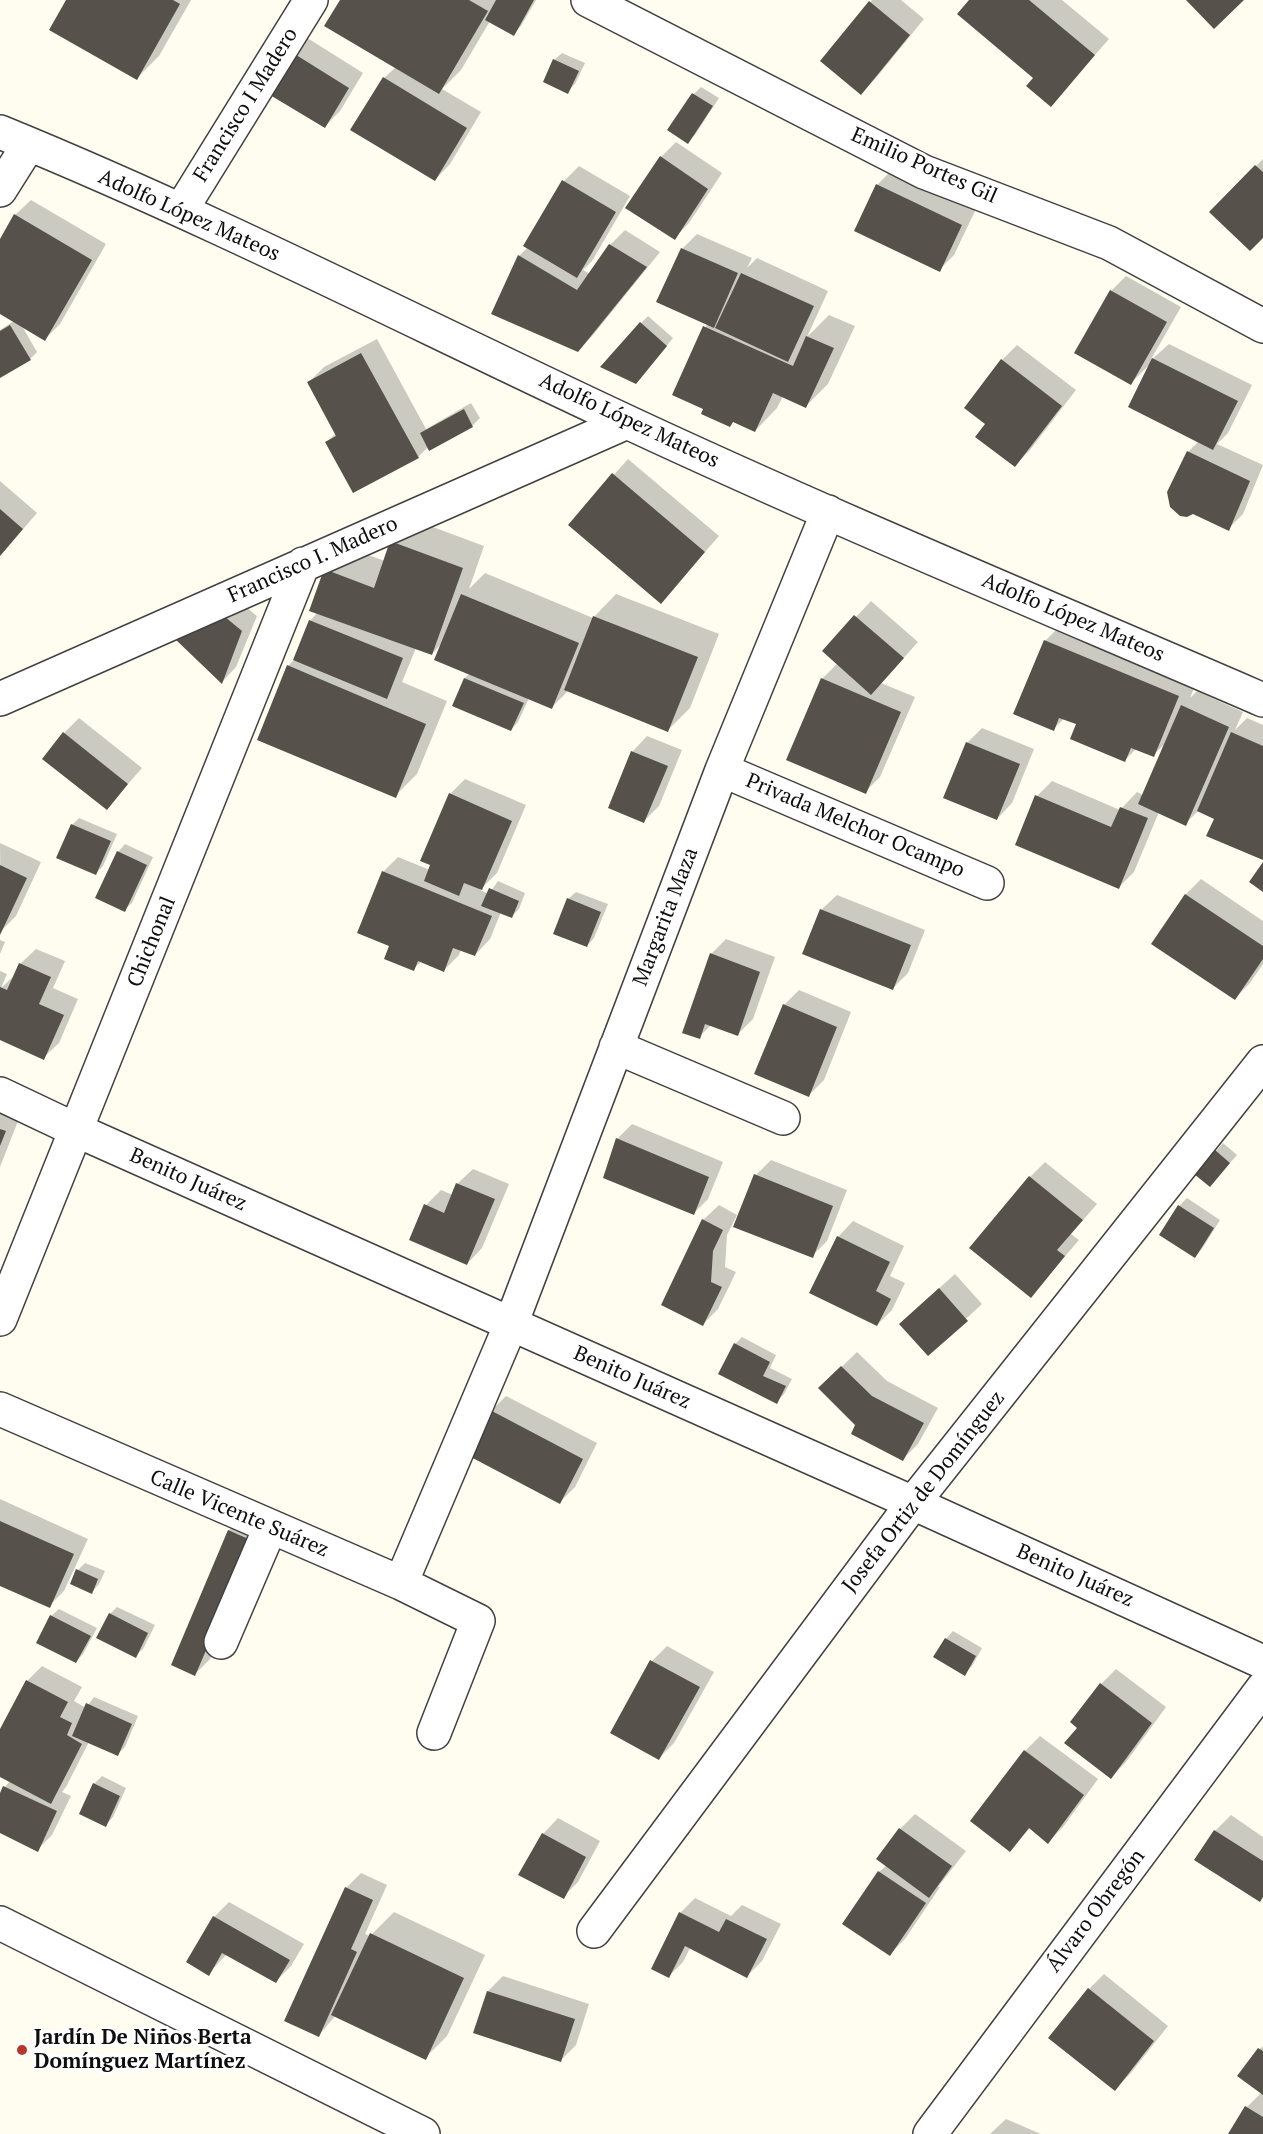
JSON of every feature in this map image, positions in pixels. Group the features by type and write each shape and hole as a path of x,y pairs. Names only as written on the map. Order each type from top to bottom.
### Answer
{"street":[{"name":"Francisco I Madero","path":"181,210 311,0"},
{"name":"Emilio Portes Gil","path":"588,0 924,172 1109,243 1263,326"},
{"name":"Adolfo López Mateos","path":"15,138 181,210 627,422 828,512 1263,700"},
{"path":"0,190 15,138"},
{"name":"Francisco I. Madero","path":"0,699 627,422"},
{"name":"Margarita Maza","path":"401,1583 511,1324 722,770 828,512"},
{"name":"Chichonal","path":"0,1319 303,564"},
{"name":"Privada Melchor Ocampo","path":"722,770 987,883"},
{"path":"616,1047 783,1118"},
{"name":"Josefa Ortiz de Domínguez","path":"594,1930 913,1503 1263,1062"},
{"name":"Benito Juárez","path":"0,1094 1263,1662"},
{"name":"Calle Vicente Suárez","path":"0,1409 401,1583 478,1621 434,1733"},
{"path":"221,1642 270,1528"},
{"name":"Álvaro Obregón","path":"930,2134 1263,1688"},
{"path":"0,1923 423,2134"}],"building":[{"path":"66,0 173,0 180,4 137,80 49,30"},
{"path":"340,0 469,0 488,11 439,94 324,26"},
{"path":"496,0 534,0 514,36 485,20"},
{"path":"969,0 1029,0 1095,55 1051,107 1026,86 1033,78 957,14"},
{"path":"1186,0 1244,0 1214,29"},
{"path":"869,1 910,35 861,95 820,61"},
{"path":"285,48 349,88 325,128 260,89"},
{"path":"553,59 579,71 568,94 543,82"},
{"path":"383,77 467,128 435,181 350,130"},
{"path":"692,93 713,106 688,144 667,130"},
{"path":"660,156 708,189 675,240 625,208"},
{"path":"1255,165 1263,172 1263,238 1250,251 1209,212"},
{"path":"562,180 616,212 577,278 523,246"},
{"path":"876,184 962,225 940,272 854,231"},
{"path":"14,214 92,260 45,341 0,314 0,239"},
{"path":"609,244 647,267 578,352 491,314 518,255 577,290"},
{"path":"681,248 738,273 714,328 656,302"},
{"path":"741,273 814,306 788,362 715,328"},
{"path":"1110,290 1167,322 1131,385 1074,353"},
{"path":"640,322 667,346 636,384 600,367"},
{"path":"10,325 31,360 0,378 0,331"},
{"path":"703,326 793,366 806,336 834,348 806,408 773,393 755,432 733,422 730,427 701,414 703,409 672,395"},
{"path":"361,353 419,458 353,493 325,442 336,436 307,382"},
{"path":"1152,358 1238,401 1213,450 1128,407"},
{"path":"1001,359 1062,406 1015,467 975,437 985,424 964,408"},
{"path":"464,409 473,427 429,451 420,433"},
{"path":"1187,451 1250,481 1229,531 1193,514 1187,517 1180,516 1170,507 1167,492"},
{"path":"612,473 705,552 661,604 568,525"},
{"path":"0,509 23,529 0,556"},
{"path":"390,541 463,568 432,655 309,611 324,569 374,588"},
{"path":"461,594 579,643 552,709 434,660"},
{"path":"854,615 904,658 871,695 822,651"},
{"path":"224,616 242,631 222,684 174,638"},
{"path":"593,616 698,657 668,732 564,690"},
{"path":"309,620 403,658 387,699 293,660"},
{"path":"1044,640 1179,696 1154,757 1131,748 1125,762 1070,739 1076,724 1059,718 1054,731 1013,714"},
{"path":"287,665 426,724 396,798 257,740"},
{"path":"464,678 524,703 511,731 452,706"},
{"path":"821,678 901,712 866,794 786,760"},
{"path":"1181,705 1229,727 1186,826 1138,804"},
{"path":"63,732 128,784 107,810 42,759"},
{"path":"1231,732 1263,746 1263,860 1206,836 1214,819 1197,811"},
{"path":"966,742 1020,764 997,820 943,798"},
{"path":"631,751 668,766 644,823 608,808"},
{"path":"449,793 512,821 482,890 464,883 459,896 424,881 430,865 420,861"},
{"path":"1035,795 1111,827 1120,807 1148,818 1119,889 1015,845"},
{"path":"71,824 111,841 96,875 56,858"},
{"path":"117,851 147,865 125,912 95,898"},
{"path":"1263,862 1263,892 1249,882"},
{"path":"0,865 27,878 0,935"},
{"path":"382,871 492,916 475,956 453,948 444,972 418,961 414,971 384,959 389,946 357,933"},
{"path":"489,888 519,901 512,918 481,906"},
{"path":"1185,894 1263,946 1263,959 1235,1000 1151,944"},
{"path":"567,898 601,912 587,947 553,934"},
{"path":"820,909 911,945 893,990 802,954"},
{"path":"710,953 760,972 738,1036 705,1024 700,1039 682,1033"},
{"path":"19,963 51,977 39,1004 64,1015 44,1060 0,1040 0,987 7,990"},
{"path":"783,1004 837,1027 809,1097 754,1074"},
{"path":"0,1129 6,1131 0,1146"},
{"path":"616,1138 709,1177 694,1215 603,1178"},
{"path":"1215,1150 1230,1163 1210,1187 1194,1174"},
{"path":"754,1174 833,1206 813,1258 733,1227"},
{"path":"1029,1176 1083,1220 1057,1250 1065,1256 1031,1298 969,1248"},
{"path":"456,1183 495,1199 467,1265 409,1240 424,1204 444,1213"},
{"path":"1178,1205 1214,1228 1195,1258 1159,1235"},
{"path":"702,1219 723,1230 713,1251 711,1282 722,1287 703,1326 661,1305"},
{"path":"837,1236 890,1262 876,1291 891,1299 877,1326 809,1293"},
{"path":"939,1288 968,1321 928,1356 899,1324"},
{"path":"734,1343 770,1362 763,1376 786,1386 777,1404 718,1374"},
{"path":"841,1366 872,1396 924,1423 903,1461 851,1434 855,1425 818,1388"},
{"path":"490,1410 583,1459 560,1504 467,1455"},
{"path":"0,1521 74,1554 50,1608 0,1586"},
{"path":"228,1530 253,1541 195,1676 171,1665"},
{"path":"76,1569 98,1579 92,1594 70,1584"},
{"path":"109,1613 148,1633 136,1658 96,1638"},
{"path":"50,1615 91,1636 76,1663 36,1643"},
{"path":"945,1638 976,1656 965,1676 933,1657"},
{"path":"650,1660 700,1687 659,1760 610,1733"},
{"path":"26,1680 68,1702 60,1717 72,1723 67,1735 82,1744 51,1804 0,1777 0,1729"},
{"path":"1100,1683 1152,1723 1111,1779 1064,1743 1077,1728 1070,1722"},
{"path":"86,1703 132,1724 118,1756 72,1736"},
{"path":"1024,1750 1084,1795 1048,1844 1029,1828 1010,1852 970,1821"},
{"path":"93,1783 120,1796 106,1827 79,1814"},
{"path":"3,1786 57,1811 38,1852 0,1833 0,1793"},
{"path":"899,1828 952,1866 929,1898 876,1859"},
{"path":"1214,1830 1263,1861 1263,1897 1260,1902 1194,1860"},
{"path":"542,1833 586,1857 564,1899 518,1875"},
{"path":"878,1871 926,1903 890,1956 842,1924"},
{"path":"345,1887 373,1900 351,1949 357,1952 319,2037 284,2021"},
{"path":"679,1912 719,1932 726,1919 767,1939 747,1978 685,1946 669,1978 651,1969"},
{"path":"213,1916 290,1960 276,1983 222,1953 209,1976 186,1962"},
{"path":"370,1933 464,1978 426,2060 331,2015"},
{"path":"1088,1988 1154,2041 1115,2091 1048,2038"},
{"path":"487,1991 575,2019 561,2062 473,2033"},
{"path":"1258,2048 1263,2051 1263,2095 1237,2076"},
{"path":"1245,2106 1263,2117 1263,2134 1228,2134"}],"place":[{"name":"Jardín De Niños Berta Domínguez Martínez","path":"22,2050"}]}
